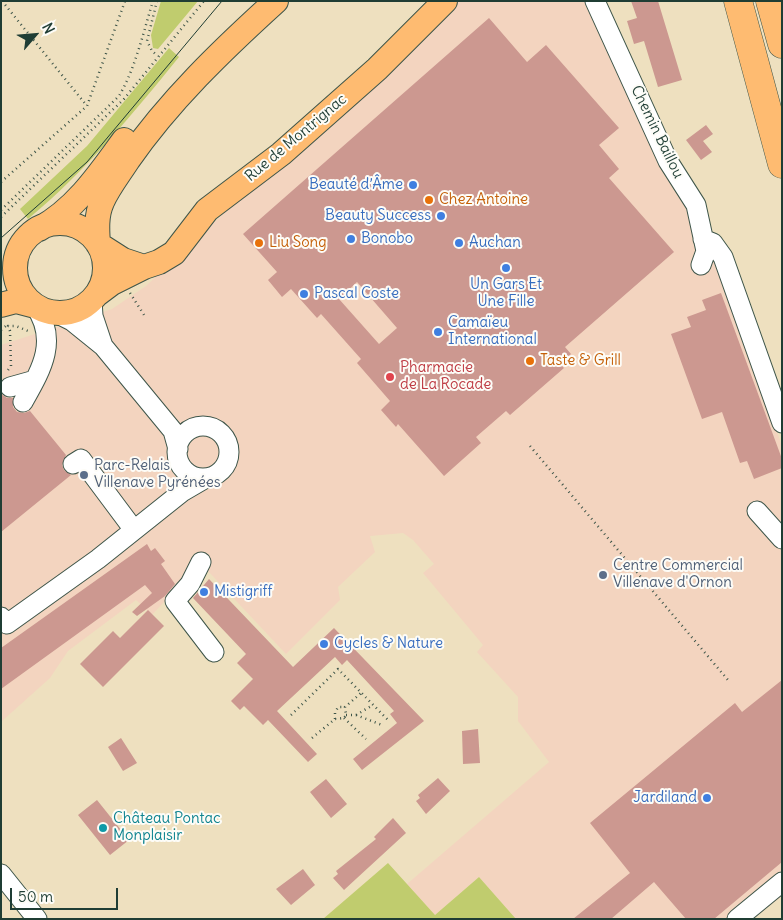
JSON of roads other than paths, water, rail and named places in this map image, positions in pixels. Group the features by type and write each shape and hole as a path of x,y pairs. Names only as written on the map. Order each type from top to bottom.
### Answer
{"highway":[{"path":"738,1 782,164"},
{"path":"770,1 782,44"}],"main road":[{"path":"1,282 28,237 53,221 71,206 174,79 252,1"},
{"path":"4,316 16,301 58,314 79,309 94,298 103,283 105,270 103,256 98,244 97,221 102,202 137,147 162,116 214,59 276,1"},
{"name":"Rue de Montrignac","path":"94,298 112,283 144,267 159,262 174,253 207,210 281,154 377,69 445,1"},
{"path":"39,229 51,224 77,227 89,234 98,244 123,260 144,267"},
{"path":"20,248 16,261 17,280 26,297 35,306"}],"street":[{"name":"Chemin Baillou","path":"595,1 668,161 696,205 706,251 701,265"},
{"path":"704,239 713,243 723,257 782,423"},
{"path":"94,298 93,316 103,346"},
{"path":"14,389 35,380 44,364 46,342 44,321 35,306"},
{"path":"58,314 78,325 103,346 182,431"},
{"path":"3,623 98,559 182,492 206,478 214,476 225,467 229,446 222,434 215,429 198,427 182,431"},
{"path":"182,431 178,457 186,471 192,476 206,478"},
{"path":"73,464 81,459 134,530"},
{"path":"182,492 186,471"},
{"path":"757,511 782,539"},
{"path":"202,562 190,584 175,601 214,652"},
{"path":"1,874 37,919"},
{"path":"737,919 782,882"}],"tram line":[{"path":"1,238 87,162 222,1"}],"place":[{"name":"Beauté d’Âme","path":"413,185"},
{"name":"Chez Antoine","path":"429,200"},
{"name":"Beauty Success","path":"441,216"},
{"name":"Bonobo","path":"351,239"},
{"name":"Liu Song","path":"259,243"},
{"name":"Auchan","path":"459,243"},
{"name":"Un Gars Et Une Fille","path":"506,268"},
{"name":"Pascal Coste","path":"304,294"},
{"name":"Camaïeu International","path":"438,332"},
{"name":"Taste & Grill","path":"530,361"},
{"name":"Pharmacie de La Rocade","path":"390,377"},
{"name":"Parc-Relais Villenave Pyrénées","path":"84,475"},
{"name":"Centre Commercial Villenave d'Ornon","path":"603,575"},
{"name":"Mistigriff","path":"204,592"},
{"name":"Cycles & Nature","path":"324,644"},
{"name":"Jardiland","path":"707,798"},
{"name":"Château Pontac Monplaisir","path":"103,828"}]}
